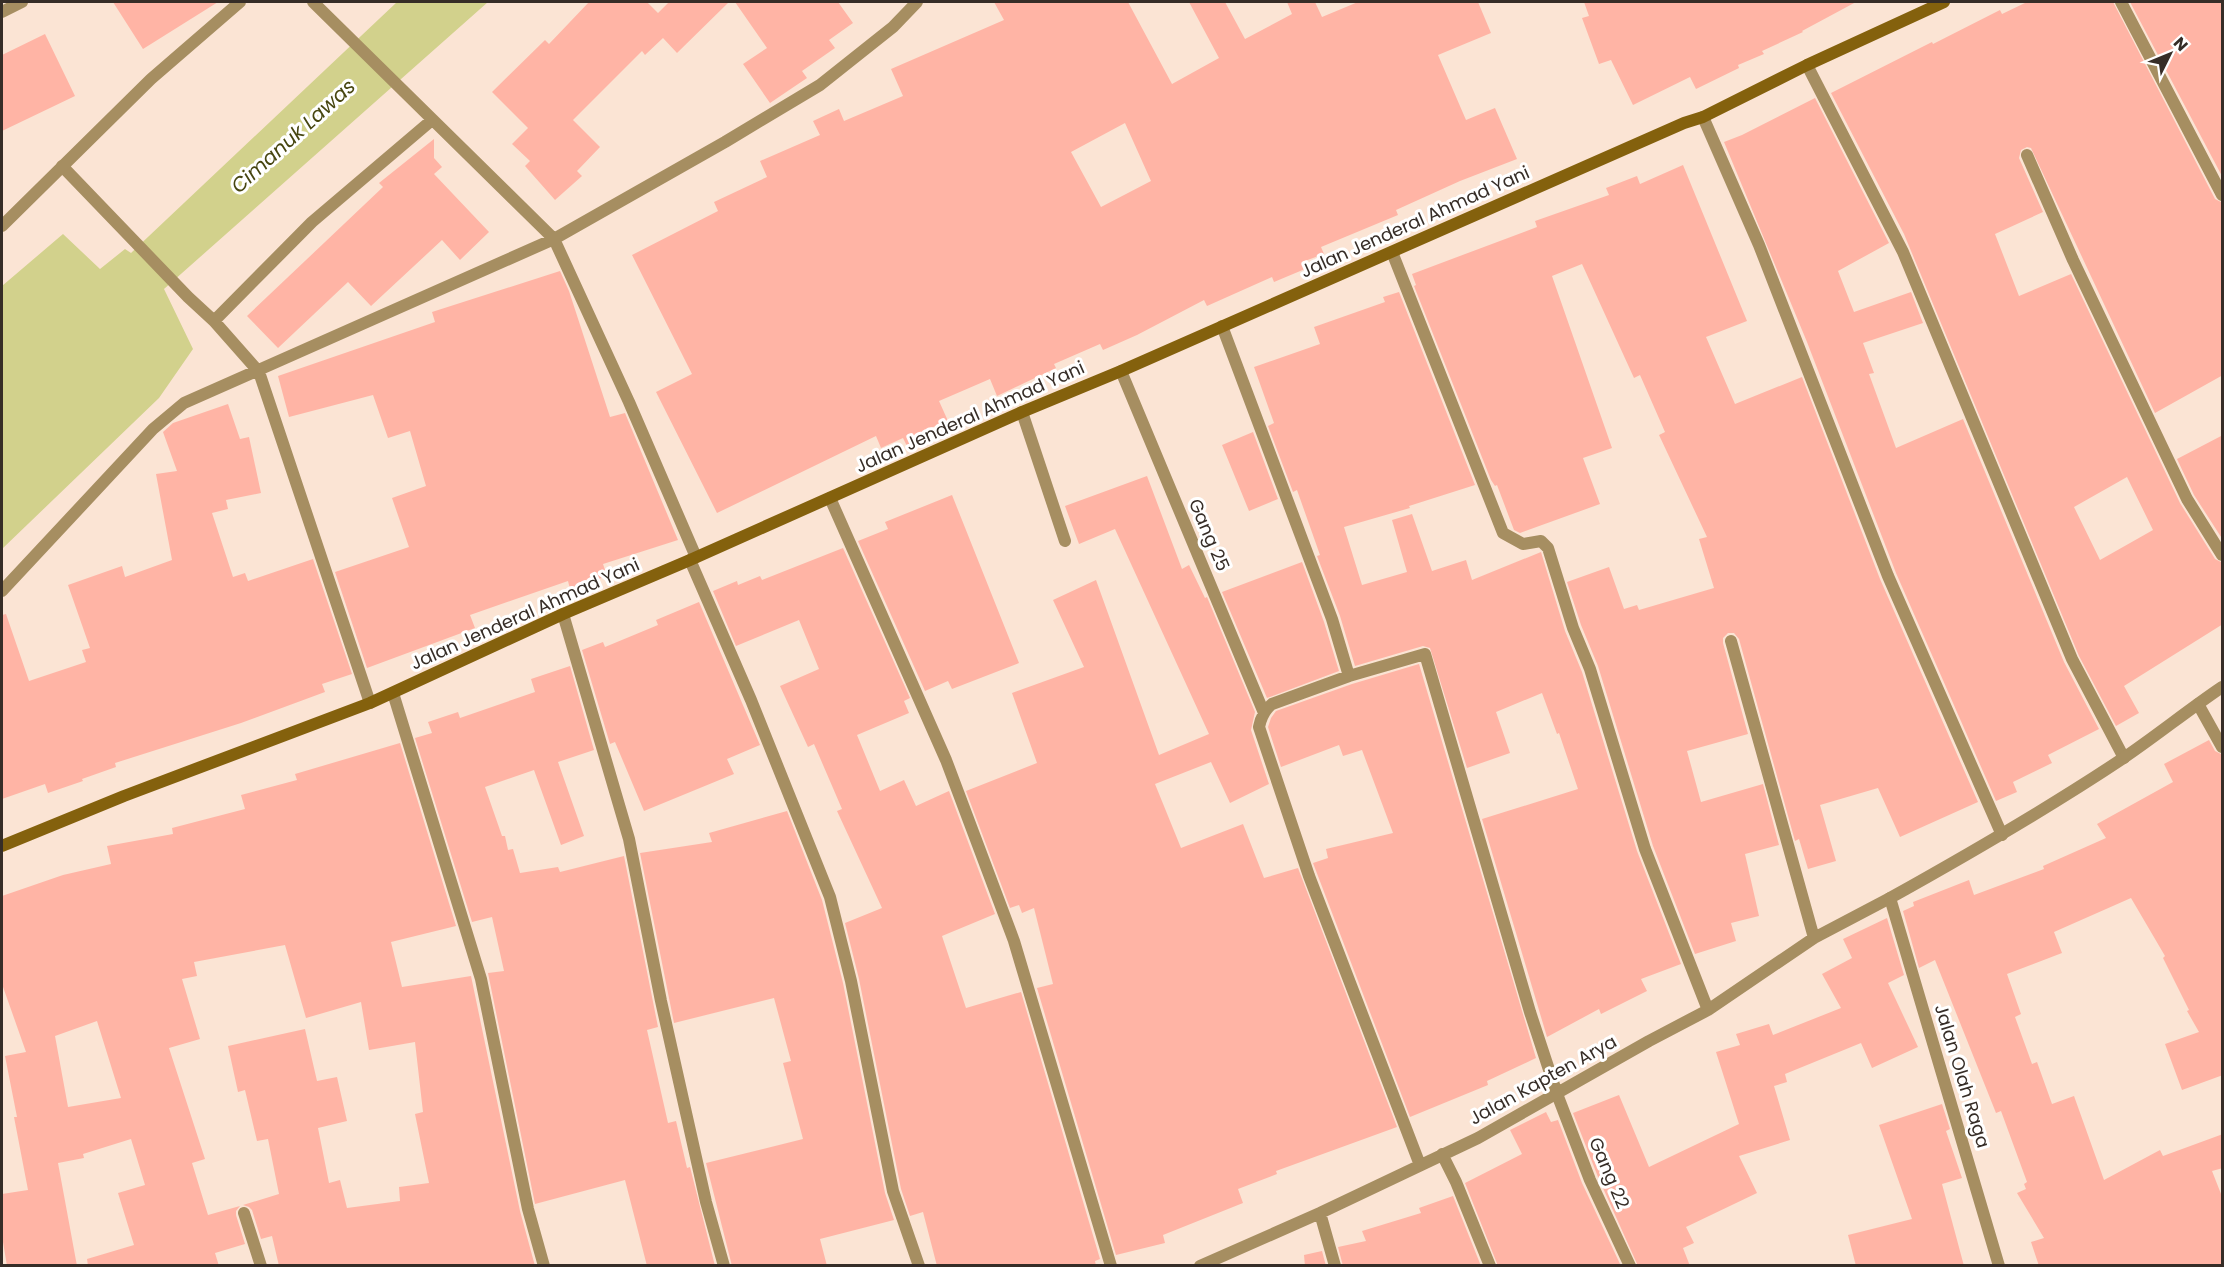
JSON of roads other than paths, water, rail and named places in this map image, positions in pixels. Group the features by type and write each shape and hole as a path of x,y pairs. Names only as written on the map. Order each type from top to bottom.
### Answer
{"main road":[{"name":"Jalan Jenderal Ahmad Yani","path":"2,846 124,796 370,703 563,614 693,559 1022,412 1703,117 1807,65 1944,2"}],"street":[{"path":"2,12 22,2"},
{"path":"2,226 151,79 240,2"},
{"path":"313,2 554,239 629,402 830,897 851,981 893,1191 919,1266"},
{"path":"2,591 153,429 184,403 259,372 554,239 820,85 893,27 917,2"},
{"path":"2121,2 2223,195"},
{"path":"1807,65 1903,252 2072,659 2124,758"},
{"path":"1703,117 1759,245 1888,576 2002,835"},
{"path":"214,321 312,222 432,120"},
{"path":"2027,154 2073,260 2187,499 2223,555"},
{"path":"62,166 214,321 259,372 370,703"},
{"path":"1392,252 1503,533 1522,544 1541,541 1548,548 1573,628 1590,669 1645,849 1708,1010"},
{"path":"1222,326 1332,619 1350,676 1272,704 1264,713 1259,727 1309,876 1420,1166"},
{"name":"Gang 25","path":"1121,371 1264,713"},
{"path":"1022,412 1065,541"},
{"path":"830,498 946,760 1014,941 1111,1266"},
{"path":"563,614 628,840 706,1202 724,1266"},
{"path":"1731,641 1814,938"},
{"name":"Gang 22","path":"1350,676 1425,654 1510,947 1557,1094 1590,1180 1630,1266"},
{"name":"Jalan Kapten Arya","path":"1201,1265 1320,1213 1478,1138 1708,1010 1814,938 2002,835 2124,758 2223,687"},
{"path":"393,693 481,980 528,1209 544,1266"},
{"path":"2198,704 2223,747"},
{"name":"Jalan Olah Raga","path":"1890,897 1999,1266"},
{"path":"1442,1154 1456,1182 1490,1266"},
{"path":"244,1213 261,1266"},
{"path":"1320,1213 1335,1266"}],"water":[{"name":"Cimanuk Lawas","path":"397,2 488,2 164,289 193,349 159,398 2,549 2,286 63,234 100,269 125,249 131,253"}]}
